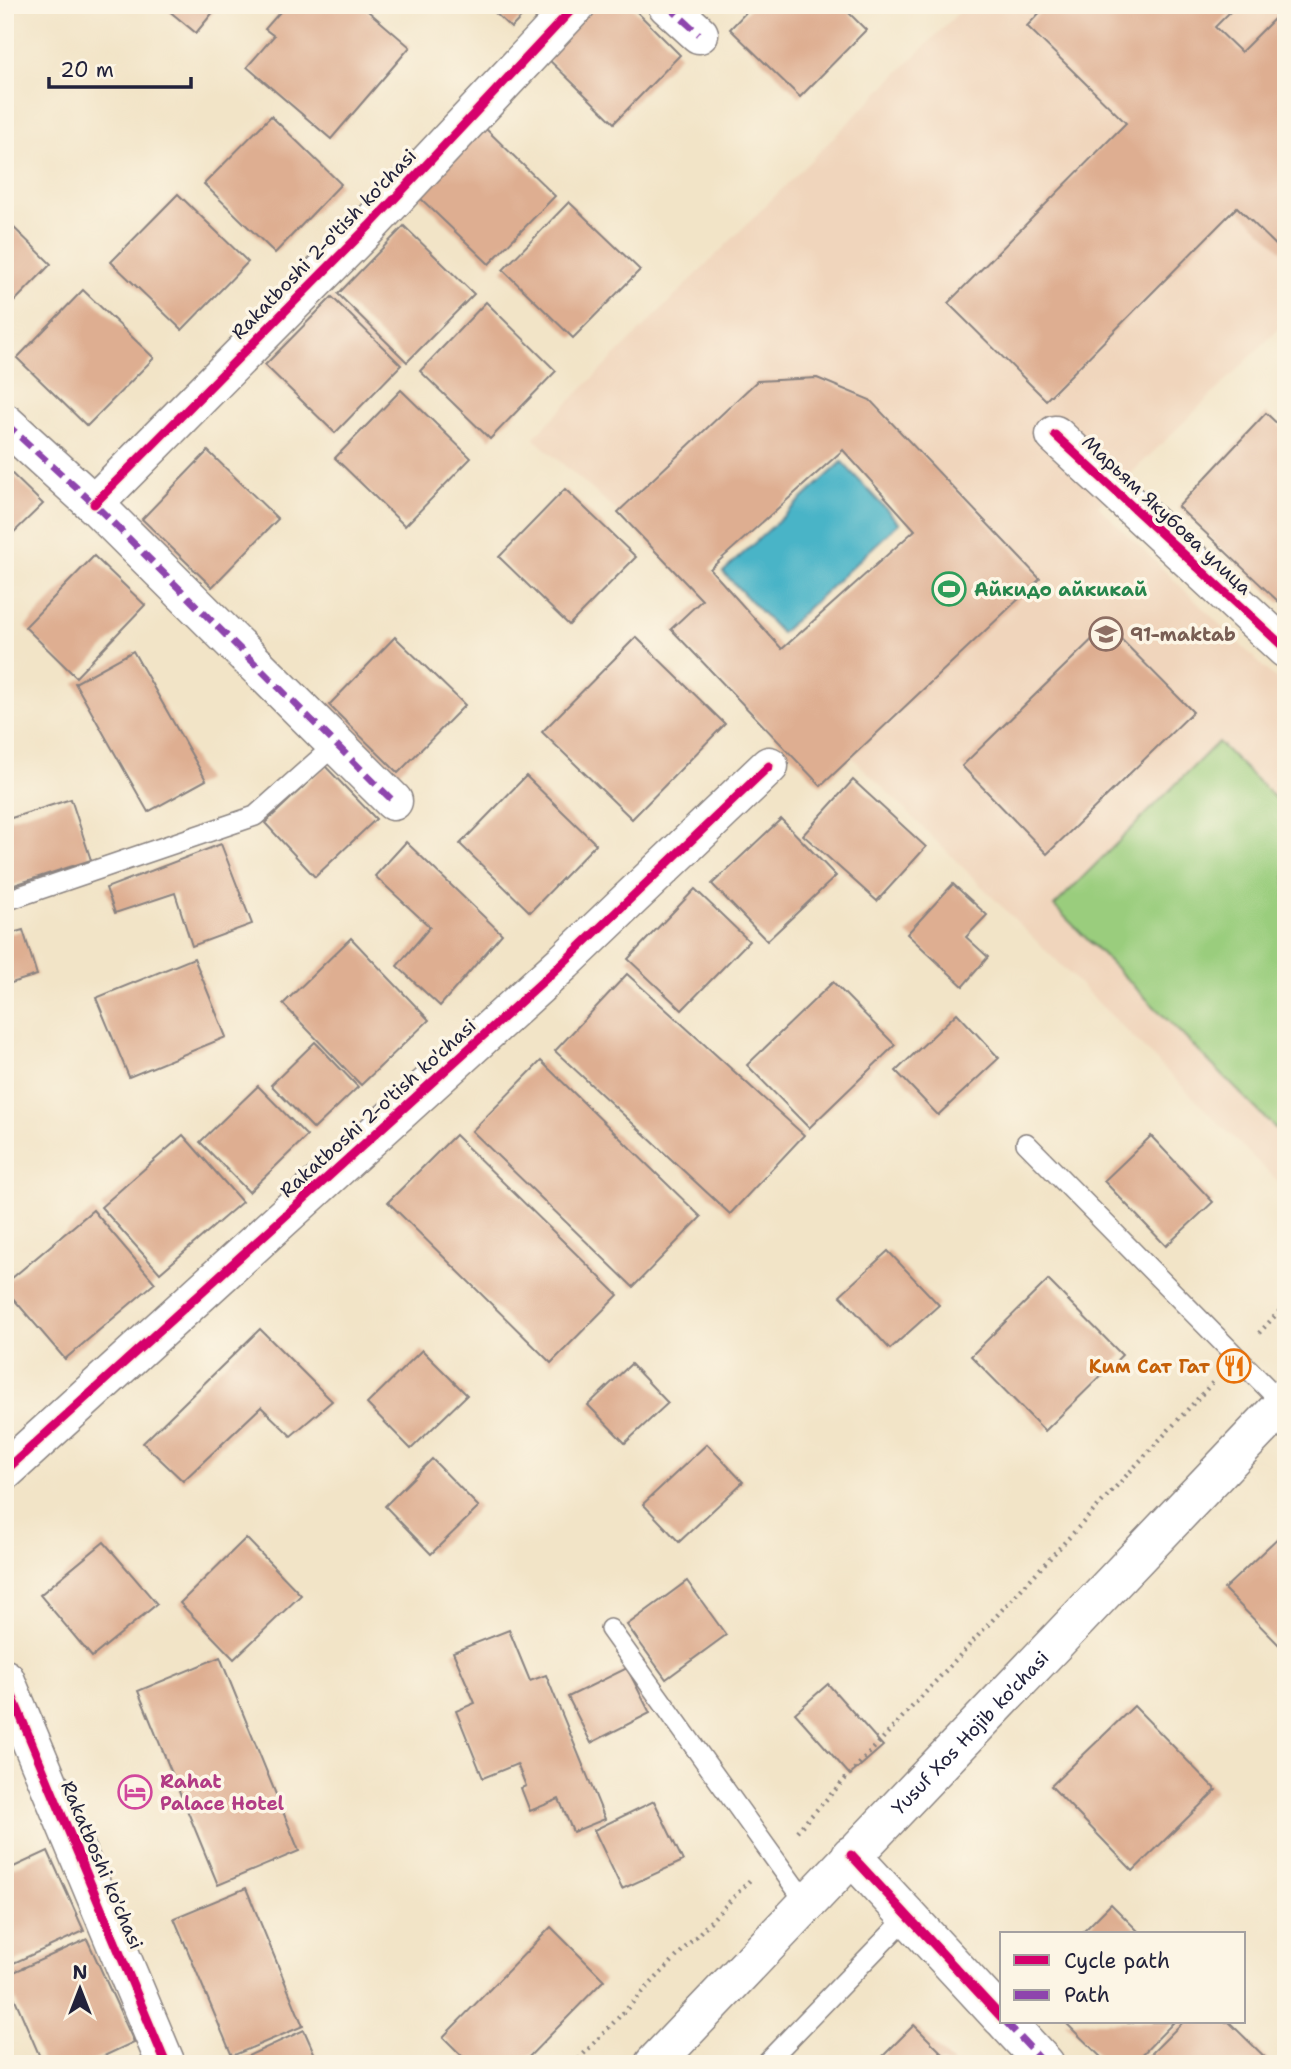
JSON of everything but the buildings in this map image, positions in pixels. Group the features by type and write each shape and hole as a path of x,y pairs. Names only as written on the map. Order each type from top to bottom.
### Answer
{"street":[{"name":"Rakatboshi 2-o'tish ko'chasi","path":"94,504 369,226 576,5"},
{"path":"667,5 699,34"},
{"path":"5,423 94,504 393,801"},
{"name":"Марьям Якубова улица","path":"1055,435 1286,649"},
{"name":"Rakatboshi 2-o'tish ko'chasi","path":"5,1471 564,962 769,766"},
{"name":"Yusuf Xos Hojib ko'chasi","path":"654,2064 1285,1404"},
{"name":"Rakatboshi ko'chasi","path":"5,1679 166,2064"},
{"path":"851,1855 1000,2016"},
{"path":"1008,2024 1045,2064"}],"lane":[{"path":"5,901 255,816 336,744"},
{"path":"1026,1143 1285,1404"},
{"path":"610,1629 807,1903"},
{"path":"765,2064 908,1916"}],"path":[{"path":"1257,1335 1286,1304"},
{"path":"574,2064 774,1856 1219,1376"}],"shaded area":[{"name":"91-maktab","path":"966,5 1286,5 1286,322 1098,506 1286,689 1286,1190 852,757 1040,579 870,400 817,378 757,381 618,512 533,438"}],"green space":[{"path":"1218,742 1286,809 1286,1139 1054,906"}],"water":[{"path":"842,462 899,523 781,633 723,572"}],"marked path":[{"path":"667,5 699,34"},
{"path":"5,423 94,504 393,801"},
{"path":"1008,2024 1045,2064"}],"cycle path":[{"path":"94,504 369,226 576,5"},
{"path":"1055,435 1286,649"},
{"path":"5,1471 564,962 769,766"},
{"path":"5,1679 166,2064"},
{"path":"851,1855 1000,2016"}],"place":[{"name":"Айкидо айкикай","path":"949,589"},
{"name":"91-maktab","path":"1106,634"},
{"name":"Ким Сат Гат","path":"1234,1366"},
{"name":"Rahat Palace Hotel","path":"135,1792"}]}
